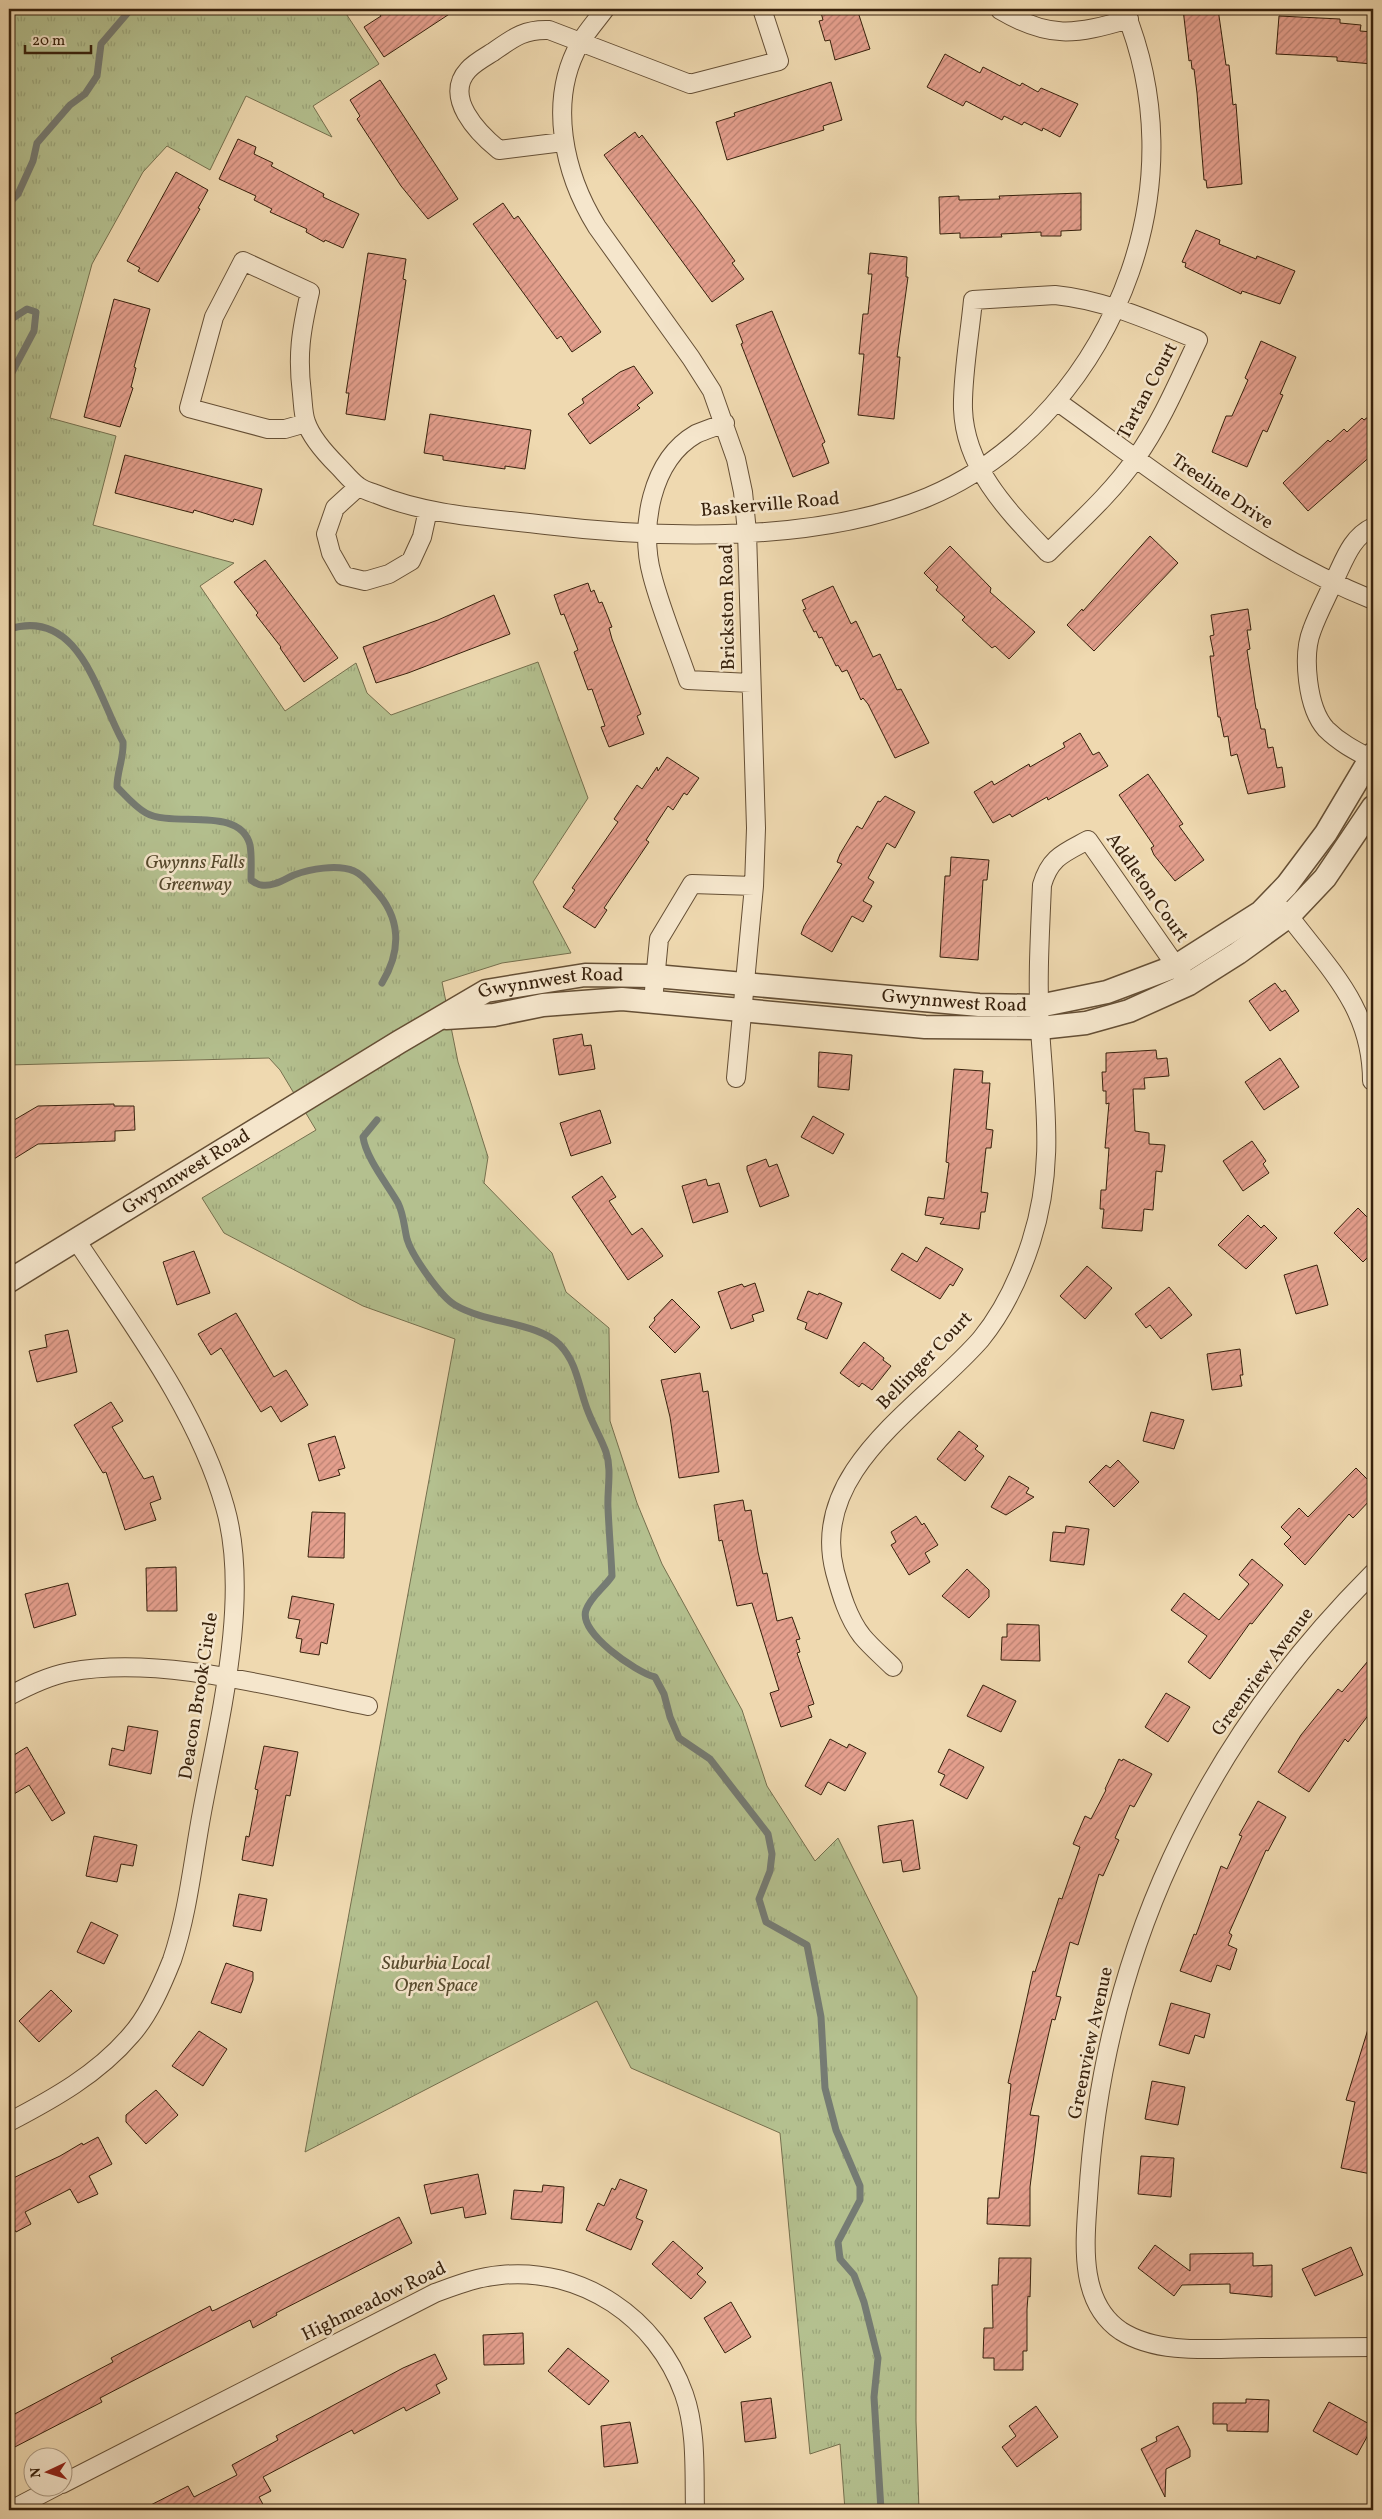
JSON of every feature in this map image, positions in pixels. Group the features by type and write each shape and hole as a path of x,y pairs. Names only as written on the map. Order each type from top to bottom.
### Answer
{"street":[{"name":"Brickston Road","path":"605,9 580,43 568,76 565,93 564,142 569,168 585,207 692,358 712,391 725,423 743,492 747,532 756,828 754,886 736,1078"},
{"path":"564,142 499,150 482,136 460,103 460,86 467,70 514,38 532,30 549,30 690,84 779,61 762,9"},
{"path":"1001,9 1019,22 1041,30 1070,32 1091,30 1126,14"},
{"name":"Baskerville Road","path":"306,423 285,429 268,429 189,408 214,317 243,261 310,292 298,349 306,423 329,457 358,487 392,501 428,510 610,532 747,532 800,528 881,514 930,496 979,469 1018,440 1058,402 1094,350 1118,308 1138,249 1150,195 1152,156 1151,116 1144,70 1126,14"},
{"path":"1118,308 1081,298 1055,296 973,300 963,408 966,432 979,469 1010,513 1048,553 1106,494 1136,459"},
{"name":"Tartan Court","path":"1118,308 1198,340 1160,419 1136,459"},
{"name":"Treeline Drive","path":"1058,402 1136,459 1271,551 1333,584 1373,600"},
{"path":"725,423 695,435 669,460 651,494 647,532 651,573 688,680 751,683"},
{"path":"358,487 335,508 326,534 331,553 344,576 365,582 389,574 411,561 422,537 428,510"},
{"path":"1373,528 1365,531 1353,544 1311,631 1307,660 1308,682 1324,727 1344,745 1373,758"},
{"name":"Gwynnwest Road","path":"9,1281 486,991 585,975 655,976 910,1000 1039,1006 1107,992 1176,966 1260,912 1287,885 1326,833 1373,758"},
{"name":"Gwynnwest Road","path":"440,1019 494,1015 562,1003 622,999 742,1012 925,1027 1040,1028 1086,1023 1129,1011 1189,984 1238,954 1289,916 1325,878 1373,808"},
{"name":"Addleton Court","path":"1040,1028 1042,894 1046,871 1052,861 1088,840 1189,984"},
{"path":"653,1001 658,939 692,884 754,886"},
{"path":"1272,900 1289,916 1349,994 1365,1028 1372,1058 1372,1081"},
{"name":"Bellinger Court","path":"893,1667 862,1636 846,1606 832,1561 833,1516 840,1496 862,1458 981,1338 1010,1294 1031,1243 1041,1207 1047,1170 1048,1129 1040,1028"},
{"name":"Deacon Brook Circle","path":"9,2122 55,2098 100,2066 132,2034 156,1995 172,1959 185,1906 226,1678 234,1610 233,1556 226,1511 211,1461 182,1404 76,1240"},
{"name":"Greenview Avenue","path":"1373,1573 1342,1604 1289,1667 1244,1727 1207,1787 1168,1861 1134,1952 1117,2008 1099,2091 1089,2173 1084,2254 1089,2284 1102,2311 1120,2330 1144,2341 1177,2347 1373,2347"},
{"path":"9,1696 35,1682 68,1672 108,1668 151,1667 226,1678 368,1706"},
{"name":"Highmeadow Road","path":"72,2479 435,2293 468,2280 502,2275 542,2276 570,2282 600,2294 629,2313 652,2337 670,2363 684,2394 692,2428 695,2510"},
{"path":"11,2510 38,2496"}],"green space":[{"name":"Gwynns Falls Greenway","path":"9,9 343,9 379,64 313,106 332,137 246,96 210,170 167,146 143,172 92,264 50,418 116,436 93,525 234,563 200,586 285,711 356,663 367,693 391,715 538,662 588,798 533,882 571,953 502,963 442,982 458,1062 488,1157 484,1183 552,1253 566,1292 609,1328 610,1421 637,1503 662,1564 742,1710 767,1786 815,1861 838,1838 917,1997 916,2421 919,2510 845,2510 840,2444 810,2454 780,2133 631,2068 597,2001 305,2152 455,1339 363,1306 224,1233 202,1198 316,1130 280,1070 269,1058 9,1065"}],"building":[{"path":"376,9 457,9 384,57 364,27 381,16"},
{"path":"820,9 857,9 870,49 835,60 830,40 825,41 819,21 823,20"},
{"path":"1183,9 1218,9 1226,65 1229,65 1233,105 1236,104 1242,184 1207,188 1206,180 1204,180 1197,93 1194,69 1192,69 1191,60 1189,61"},
{"path":"1279,16 1340,19 1340,23 1361,25 1360,31 1373,32 1373,64 1337,61 1337,57 1276,54"},
{"path":"945,54 980,73 983,67 1020,86 1022,83 1038,92 1041,88 1078,104 1060,137 1043,128 1042,131 1024,122 1022,125 1004,116 1002,120 966,101 963,106 927,87"},
{"path":"380,80 458,199 428,219 401,186 357,119 360,116 350,100"},
{"path":"831,82 842,120 823,126 824,130 727,160 716,122 735,116 734,113"},
{"path":"635,132 639,138 642,135 699,211 735,261 732,263 744,279 712,302 604,155"},
{"path":"238,139 256,147 254,154 273,163 271,166 324,194 323,197 359,214 343,248 325,240 324,242 306,232 307,229 270,212 272,209 254,200 256,196 219,179"},
{"path":"176,172 208,190 198,208 200,209 158,282 138,271 140,268 127,261"},
{"path":"1081,193 1081,230 1061,231 1061,236 1041,236 1041,232 1001,234 1002,237 960,238 960,233 940,234 939,197 959,196 959,200 1000,199 999,196"},
{"path":"503,203 514,219 518,216 601,332 572,352 561,336 557,339 473,224"},
{"path":"1196,230 1220,240 1219,244 1256,259 1257,256 1295,271 1280,304 1242,291 1241,294 1185,267 1186,263 1182,262"},
{"path":"368,253 406,259 403,279 406,280 385,420 346,414 349,393 346,393"},
{"path":"870,253 907,257 906,277 908,277 897,357 900,357 894,419 858,415 864,354 859,354 863,314 868,314 872,274 868,274"},
{"path":"114,299 150,309 134,367 136,368 131,387 133,388 120,427 84,417"},
{"path":"772,311 825,442 822,444 829,463 793,477 741,344 743,343 736,325"},
{"path":"1261,341 1296,357 1280,394 1283,395 1267,432 1263,430 1247,467 1212,452 1226,416 1232,416 1248,380 1245,378"},
{"path":"634,366 653,393 637,405 640,408 590,444 568,414 584,403 582,399 620,372"},
{"path":"1373,413 1373,454 1308,511 1283,483 1328,440 1330,442 1344,429 1347,432 1362,418 1364,420"},
{"path":"430,414 531,430 525,469 505,466 505,469 443,460 443,456 424,453"},
{"path":"125,455 262,489 253,525 234,519 233,522 194,510 193,513 115,493"},
{"path":"1150,536 1178,563 1094,651 1067,625 1082,609 1083,611"},
{"path":"950,546 991,588 990,592 1035,632 1009,659 995,646 992,648 962,620 965,617 936,590 938,587 924,573"},
{"path":"265,560 338,658 304,682 281,647 256,615 258,613 234,582"},
{"path":"588,583 591,592 594,590 599,603 602,602 612,627 609,628 612,639 641,714 637,716 644,734 609,747 601,727 605,726 592,689 588,690 574,652 578,650 564,614 561,615 554,595"},
{"path":"833,586 851,624 856,621 873,657 880,654 897,690 901,689 929,743 895,758 868,704 863,698 861,700 847,670 842,672 838,665 836,666 822,637 819,638 816,631 814,632 803,610 806,609 802,600"},
{"path":"494,595 510,634 408,673 376,683 363,647 438,620"},
{"path":"1248,609 1251,630 1247,630 1250,649 1247,650 1256,709 1261,729 1265,729 1268,748 1273,747 1277,768 1282,767 1285,787 1248,794 1237,754 1231,756 1228,736 1224,737 1220,717 1218,717 1210,656 1214,656 1210,636 1214,635 1211,615"},
{"path":"1080,733 1093,755 1099,752 1108,766 1048,800 1047,797 1012,817 1010,814 993,823 974,792 992,781 994,785 1029,764 1030,767 1065,747 1063,743"},
{"path":"667,757 699,778 687,795 684,793 673,810 668,806 646,840 649,842 604,908 607,910 595,928 563,907 575,890 572,888 618,822 614,819 637,785 642,789 657,767 658,771"},
{"path":"1148,774 1183,824 1179,826 1204,860 1175,881 1154,855 1151,848 1154,846 1119,795"},
{"path":"885,796 915,812 895,848 887,843 868,878 874,882 863,901 872,906 863,922 852,916 832,952 801,934 842,864 837,862 840,854 857,826 862,829 878,801 880,802"},
{"path":"951,857 989,860 987,880 983,880 978,960 940,957 945,876 950,876"},
{"path":"1275,983 1282,992 1285,990 1299,1011 1270,1031 1249,1001"},
{"path":"582,1034 584,1046 591,1045 595,1069 559,1075 553,1039"},
{"path":"1156,1050 1157,1059 1167,1058 1169,1076 1144,1078 1145,1089 1133,1089 1135,1131 1149,1133 1149,1144 1165,1145 1162,1172 1156,1171 1153,1210 1144,1209 1142,1231 1102,1228 1104,1209 1100,1209 1101,1190 1106,1190 1109,1148 1105,1148 1109,1103 1106,1104 1106,1091 1103,1091 1102,1072 1106,1072 1106,1053"},
{"path":"819,1052 852,1055 849,1090 818,1087"},
{"path":"1280,1058 1299,1087 1264,1110 1245,1082"},
{"path":"954,1069 983,1071 982,1083 990,1083 986,1129 993,1130 991,1148 986,1148 981,1192 988,1193 985,1212 981,1212 979,1229 940,1224 944,1218 925,1215 928,1197 944,1199 949,1163 946,1162"},
{"path":"114,1104 114,1106 134,1106 135,1130 115,1131 115,1141 38,1144 9,1162 9,1123 38,1106"},
{"path":"600,1110 611,1143 571,1156 560,1123"},
{"path":"813,1116 844,1134 833,1154 801,1137"},
{"path":"1252,1141 1266,1161 1263,1164 1269,1173 1243,1191 1223,1161"},
{"path":"766,1159 769,1167 777,1164 789,1196 760,1207 747,1166"},
{"path":"602,1176 616,1197 609,1201 632,1235 642,1228 663,1256 628,1280 572,1197"},
{"path":"706,1179 708,1186 719,1183 728,1212 693,1223 682,1186"},
{"path":"1358,1208 1373,1223 1373,1252 1363,1262 1334,1233"},
{"path":"1248,1215 1261,1228 1264,1225 1277,1238 1246,1269 1218,1245"},
{"path":"926,1247 963,1269 953,1286 950,1284 940,1299 891,1270 902,1253 917,1262"},
{"path":"194,1251 210,1293 177,1305 163,1262"},
{"path":"1317,1265 1328,1305 1296,1314 1284,1275"},
{"path":"1087,1266 1112,1288 1085,1319 1060,1296"},
{"path":"755,1283 764,1311 752,1315 754,1321 731,1329 718,1292 742,1284 744,1287"},
{"path":"1169,1287 1192,1315 1161,1339 1150,1325 1146,1328 1135,1314"},
{"path":"808,1291 818,1295 819,1293 842,1303 827,1339 805,1329 807,1323 797,1319"},
{"path":"672,1299 700,1327 675,1353 649,1327 655,1320 654,1318"},
{"path":"236,1313 274,1377 286,1370 308,1405 281,1422 271,1406 261,1412 221,1348 211,1355 198,1334"},
{"path":"68,1330 77,1372 37,1382 29,1351 47,1347 45,1335"},
{"path":"864,1342 891,1366 872,1390 862,1383 859,1387 840,1373"},
{"path":"1240,1349 1243,1375 1240,1375 1242,1386 1212,1390 1207,1354"},
{"path":"700,1373 703,1392 708,1391 719,1472 679,1478 670,1417 661,1380"},
{"path":"111,1402 123,1421 112,1427 144,1479 153,1476 161,1499 150,1503 156,1520 125,1530 106,1472 103,1473 74,1425"},
{"path":"1151,1412 1184,1420 1174,1449 1143,1441"},
{"path":"959,1431 978,1446 975,1449 984,1456 965,1481 937,1459"},
{"path":"335,1436 345,1468 338,1470 340,1475 319,1481 308,1444"},
{"path":"1118,1460 1139,1482 1114,1507 1089,1482 1106,1465 1110,1468"},
{"path":"1356,1468 1373,1485 1373,1497 1353,1518 1349,1514 1305,1565 1284,1544 1291,1537 1281,1527 1299,1508 1308,1517"},
{"path":"1009,1476 1029,1488 1026,1493 1034,1497 1006,1515 991,1507"},
{"path":"743,1500 745,1511 751,1510 763,1574 767,1573 777,1621 792,1617 800,1639 796,1640 800,1652 797,1653 814,1704 808,1706 812,1717 781,1727 770,1693 779,1690 752,1603 737,1606 722,1540 719,1541 714,1505"},
{"path":"312,1512 345,1513 344,1558 308,1557"},
{"path":"916,1516 922,1525 924,1523 938,1545 925,1553 930,1562 909,1575 891,1545 896,1542 891,1532"},
{"path":"1066,1526 1089,1529 1084,1565 1050,1561 1053,1532 1065,1533"},
{"path":"1252,1559 1283,1585 1252,1624 1250,1623 1210,1679 1188,1662 1207,1636 1171,1610 1184,1593 1219,1620 1249,1584 1239,1575"},
{"path":"176,1567 177,1611 147,1611 146,1568"},
{"path":"967,1569 989,1590 989,1597 969,1618 942,1596"},
{"path":"68,1583 76,1615 34,1628 25,1594"},
{"path":"292,1596 334,1604 327,1644 321,1642 319,1655 300,1652 302,1639 296,1638 300,1620 288,1618"},
{"path":"1007,1624 1039,1625 1040,1661 1001,1660 1002,1637 1007,1637"},
{"path":"1373,1655 1373,1709 1348,1742 1345,1739 1309,1792 1278,1772 1301,1735 1338,1689 1342,1692"},
{"path":"983,1685 1016,1701 1001,1732 967,1716"},
{"path":"1166,1693 1190,1707 1168,1742 1145,1727"},
{"path":"128,1726 158,1731 151,1774 109,1765 112,1748 124,1751"},
{"path":"830,1739 847,1748 849,1744 866,1753 845,1791 828,1782 821,1795 805,1786"},
{"path":"264,1746 298,1752 290,1796 286,1795 273,1866 242,1860 246,1836 249,1837 258,1790 255,1789"},
{"path":"27,1747 65,1813 52,1821 29,1785 9,1797 9,1758"},
{"path":"949,1749 984,1767 967,1799 940,1785 945,1775 938,1772"},
{"path":"1119,1759 1122,1761 1123,1759 1152,1774 1134,1807 1130,1805 1115,1838 1119,1840 1103,1876 1099,1874 1078,1945 1070,1942 1056,1996 1061,1997 1055,2020 1052,2019 1030,2115 1039,2116 1030,2187 1030,2226 987,2224 988,2198 999,2198 1011,2084 1008,2083 1033,1971 1035,1972 1059,1898 1062,1899 1080,1847 1073,1844 1085,1816 1091,1819"},
{"path":"1258,1801 1286,1817 1268,1851 1266,1850 1229,1933 1232,1935 1228,1945 1237,1949 1230,1970 1217,1965 1211,1982 1180,1971 1194,1934 1196,1935 1221,1866 1227,1869 1242,1836 1239,1835"},
{"path":"913,1820 920,1869 903,1872 901,1860 883,1863 878,1826"},
{"path":"94,1836 137,1845 133,1866 121,1864 117,1882 86,1876"},
{"path":"239,1894 267,1899 261,1931 233,1926"},
{"path":"91,1922 118,1935 104,1964 77,1952"},
{"path":"226,1963 253,1972 253,1980 241,2013 211,2003"},
{"path":"51,1990 72,2011 39,2042 19,2021"},
{"path":"1171,2003 1210,2014 1204,2038 1195,2035 1189,2054 1159,2045"},
{"path":"1369,2026 1373,2026 1373,2165 1371,2174 1341,2168 1355,2102 1346,2100"},
{"path":"199,2031 227,2049 203,2086 172,2066"},
{"path":"1152,2081 1185,2087 1178,2125 1145,2119"},
{"path":"156,2090 178,2115 146,2144 126,2122 126,2115"},
{"path":"98,2137 112,2164 89,2176 98,2194 78,2203 70,2189 25,2212 31,2224 16,2232 9,2220 9,2180 60,2156 82,2143 83,2145"},
{"path":"1141,2156 1174,2158 1171,2197 1138,2194"},
{"path":"478,2174 486,2214 465,2218 463,2207 431,2214 424,2185"},
{"path":"620,2179 647,2190 636,2218 643,2221 631,2250 586,2230 598,2203 604,2206 612,2188 615,2190"},
{"path":"543,2185 564,2187 562,2223 511,2219 514,2190 542,2192"},
{"path":"399,2217 412,2243 276,2313 277,2315 253,2328 250,2320 100,2398 102,2402 9,2450 9,2417 113,2362 111,2358 210,2306 212,2311 215,2310"},
{"path":"673,2241 703,2268 697,2274 706,2282 691,2299 652,2264"},
{"path":"1155,2245 1190,2271 1190,2254 1253,2253 1253,2266 1272,2265 1272,2297 1230,2293 1230,2284 1182,2285 1174,2296 1138,2268"},
{"path":"1351,2247 1363,2275 1315,2296 1302,2269"},
{"path":"999,2258 1031,2258 1030,2297 1028,2296 1027,2309 1027,2351 1023,2351 1023,2370 994,2370 994,2358 983,2358 984,2328 993,2328 992,2285 998,2285"},
{"path":"731,2302 751,2337 725,2353 704,2318"},
{"path":"523,2333 524,2364 484,2365 483,2335"},
{"path":"568,2348 609,2381 589,2405 548,2371"},
{"path":"435,2354 447,2379 436,2385 440,2393 406,2411 404,2407 354,2434 352,2430 263,2477 271,2491 259,2497 266,2510 141,2510 188,2486 194,2497 237,2475 232,2465 278,2440 276,2436 403,2368"},
{"path":"771,2398 776,2438 745,2442 741,2402"},
{"path":"1246,2399 1269,2400 1268,2432 1227,2431 1227,2424 1213,2424 1213,2403 1246,2403"},
{"path":"1329,2402 1373,2426 1357,2455 1313,2431"},
{"path":"1036,2406 1058,2437 1017,2467 1002,2447 1016,2436 1009,2426"},
{"path":"630,2422 638,2463 604,2467 601,2426"},
{"path":"1178,2426 1190,2450 1190,2457 1166,2469 1165,2497 1141,2449 1157,2441 1156,2437"}],"waterway":[{"path":"9,203 18,194 33,161 37,143 70,105 85,94 97,76 101,44 131,9"},
{"path":"9,317 13,318 27,309 36,312 34,331 9,378"},
{"path":"9,629 33,626 53,631 69,643 83,660 123,742 117,787 142,811 158,817 220,821 233,825 244,833 250,845 251,880 259,884 274,884 294,875 316,869 340,868 360,874 383,900 394,922 396,934 393,958 389,971 382,983"},
{"path":"377,1120 363,1137 368,1154 398,1203 410,1246 442,1294 455,1305 468,1311 526,1327 550,1337 560,1345 573,1365 587,1409 606,1452 609,1466 608,1508 612,1576 591,1600 586,1610 586,1619 591,1629 599,1640 623,1660 646,1674 655,1677 664,1694 670,1717 679,1738 710,1759 768,1834 772,1854 770,1871 759,1899 766,1922 807,1945 821,2017 825,2088 836,2130 860,2186 860,2200 838,2242 840,2259 854,2275 864,2302 878,2358 874,2397 881,2510"}],"park label":[{"name":"Suburbia Local Open Space","path":"436,1975"}]}
